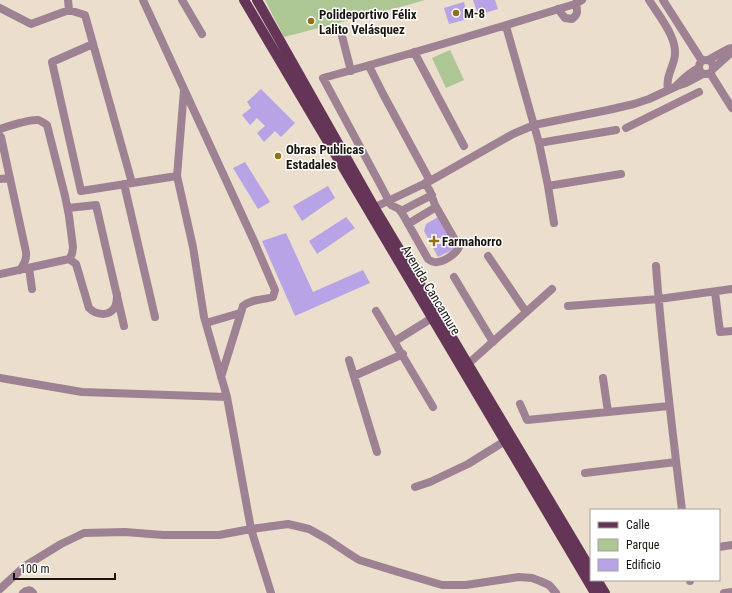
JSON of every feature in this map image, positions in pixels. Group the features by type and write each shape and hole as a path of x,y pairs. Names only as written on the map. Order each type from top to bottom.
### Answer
{"main road":[{"name":"Avenida Cancamure","path":"244,0 468,364 587,565 590,576"},
{"name":"Avenida Cancamure","path":"256,0 432,318 505,441 587,565"},
{"name":"Avenida Cancamure","path":"592,581 595,593"},
{"path":"598,581 604,593"}],"street":[{"path":"68,0 69,10"},
{"path":"142,0 254,241 275,290 273,297 245,304 243,306 221,377"},
{"path":"182,0 202,34"},
{"path":"649,0 672,37 675,47 675,58 667,83 667,91 672,105"},
{"path":"663,0 732,108"},
{"path":"369,66 428,182 433,201 459,247 457,252 442,261 431,261 428,259 401,211 391,205 323,78 506,26 579,2 578,12 572,19 565,18 558,9"},
{"path":"0,8 31,24 69,10 85,15 128,184 155,317"},
{"path":"506,26 539,143 554,223"},
{"path":"342,36 351,71"},
{"path":"93,44 52,62 81,191 177,176"},
{"path":"706,67 728,49 732,48"},
{"path":"414,52 464,146"},
{"path":"372,209 428,182 513,134 534,125 628,106 649,99 677,86 683,78 691,72 706,67 732,52"},
{"path":"184,90 177,176 193,247 206,323 227,397 252,529 271,593"},
{"path":"626,128 700,92"},
{"path":"0,274 20,270 68,259 72,254 73,247 68,208 47,125 37,120 25,122 2,132 26,252 26,257 20,270"},
{"path":"539,143 616,130"},
{"path":"548,186 621,174"},
{"path":"0,179 10,178"},
{"path":"401,211 432,195"},
{"path":"68,208 96,205 124,326"},
{"path":"408,224 436,207"},
{"path":"488,256 526,312"},
{"path":"26,257 38,266"},
{"path":"68,259 76,264 91,311 98,314 110,312 113,310 117,301 117,294"},
{"path":"656,266 669,406 682,509"},
{"path":"29,268 32,289"},
{"path":"454,277 493,342"},
{"path":"468,364 552,289"},
{"path":"568,306 659,299 732,289"},
{"path":"715,292 720,332 732,331"},
{"path":"376,311 403,354 433,407"},
{"path":"206,323 240,313"},
{"path":"395,341 432,318"},
{"path":"354,376 403,354"},
{"path":"349,360 377,452"},
{"path":"0,378 82,392 227,397"},
{"path":"603,378 608,412"},
{"path":"520,404 527,420 669,406"},
{"path":"415,487 430,482 468,464 505,441"},
{"path":"585,473 676,462"},
{"path":"0,589 31,562 61,544 84,533 124,532 163,535 219,535 288,524 309,529 359,560 442,585 466,585 519,577 532,578 540,581 549,585 556,593"},
{"path":"720,547 732,545"},
{"path":"23,593 29,590 34,593"},
{"path":"724,593 732,592"}],"green space":[{"name":"Polideportivo Félix Lalito Velásquez","path":"265,0 425,0 284,37"},
{"path":"450,50 464,80 446,88 432,58"}],"building":[{"path":"473,0 495,0 498,9 478,15"},
{"name":"M-8","path":"464,2 468,19 449,24 444,8"},
{"path":"261,89 295,123 281,137 275,131 264,142 257,133 265,126 257,118 250,125 242,115 251,108 247,102"},
{"path":"245,162 270,202 258,209 233,168"},
{"path":"328,186 335,198 302,221 293,206"},
{"name":"Farmahorro","path":"440,216 458,247 438,257 424,231 426,224"},
{"path":"346,217 355,228 317,254 309,241"},
{"path":"286,233 313,292 363,270 370,283 295,316 262,241"}],"place":[{"name":"M-8","path":"456,13"},
{"name":"Polideportivo Félix Lalito Velásquez","path":"311,21"},
{"name":"Obras Publicas Estadales","path":"278,156"},
{"name":"Farmahorro","path":"434,241"}]}
